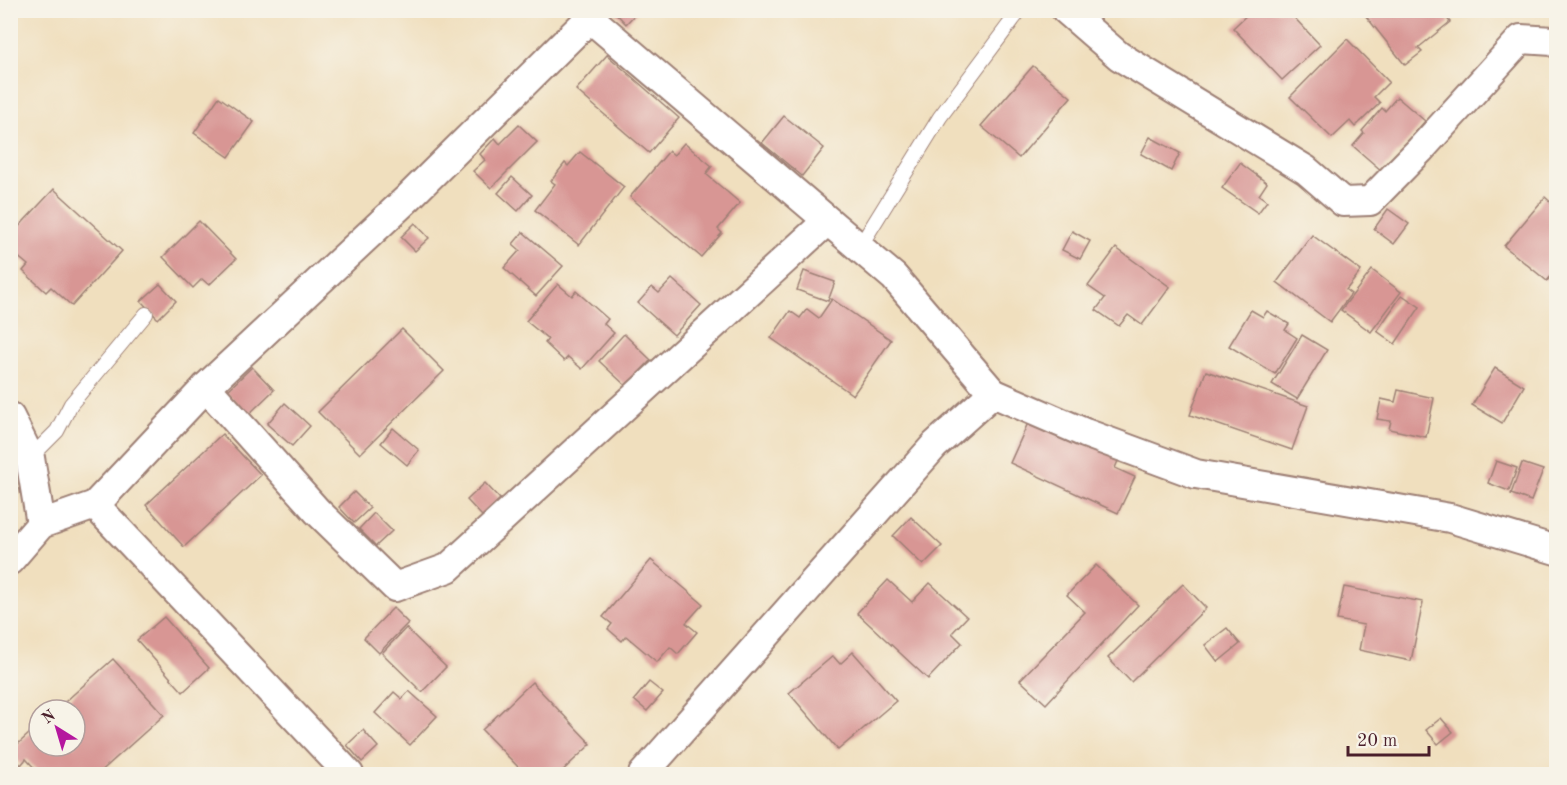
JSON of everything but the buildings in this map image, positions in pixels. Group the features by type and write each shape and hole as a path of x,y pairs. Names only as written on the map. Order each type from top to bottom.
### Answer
{"street":[{"path":"1066,10 1119,56 1306,170 1343,202 1370,201 1428,142 1521,39 1557,43"},
{"path":"10,560 41,524 95,505 206,387 408,198 592,14 894,277 993,393 1085,433 1196,474 1450,518 1557,550"},
{"path":"206,387 317,511 395,587 448,568 827,221"},
{"path":"643,774 935,445 993,393"},
{"path":"10,417 30,458 41,524"},
{"path":"95,505 349,774"}],"lane":[{"path":"859,248 940,117 1020,10"},
{"path":"30,458 57,431 71,405 146,314"}]}
